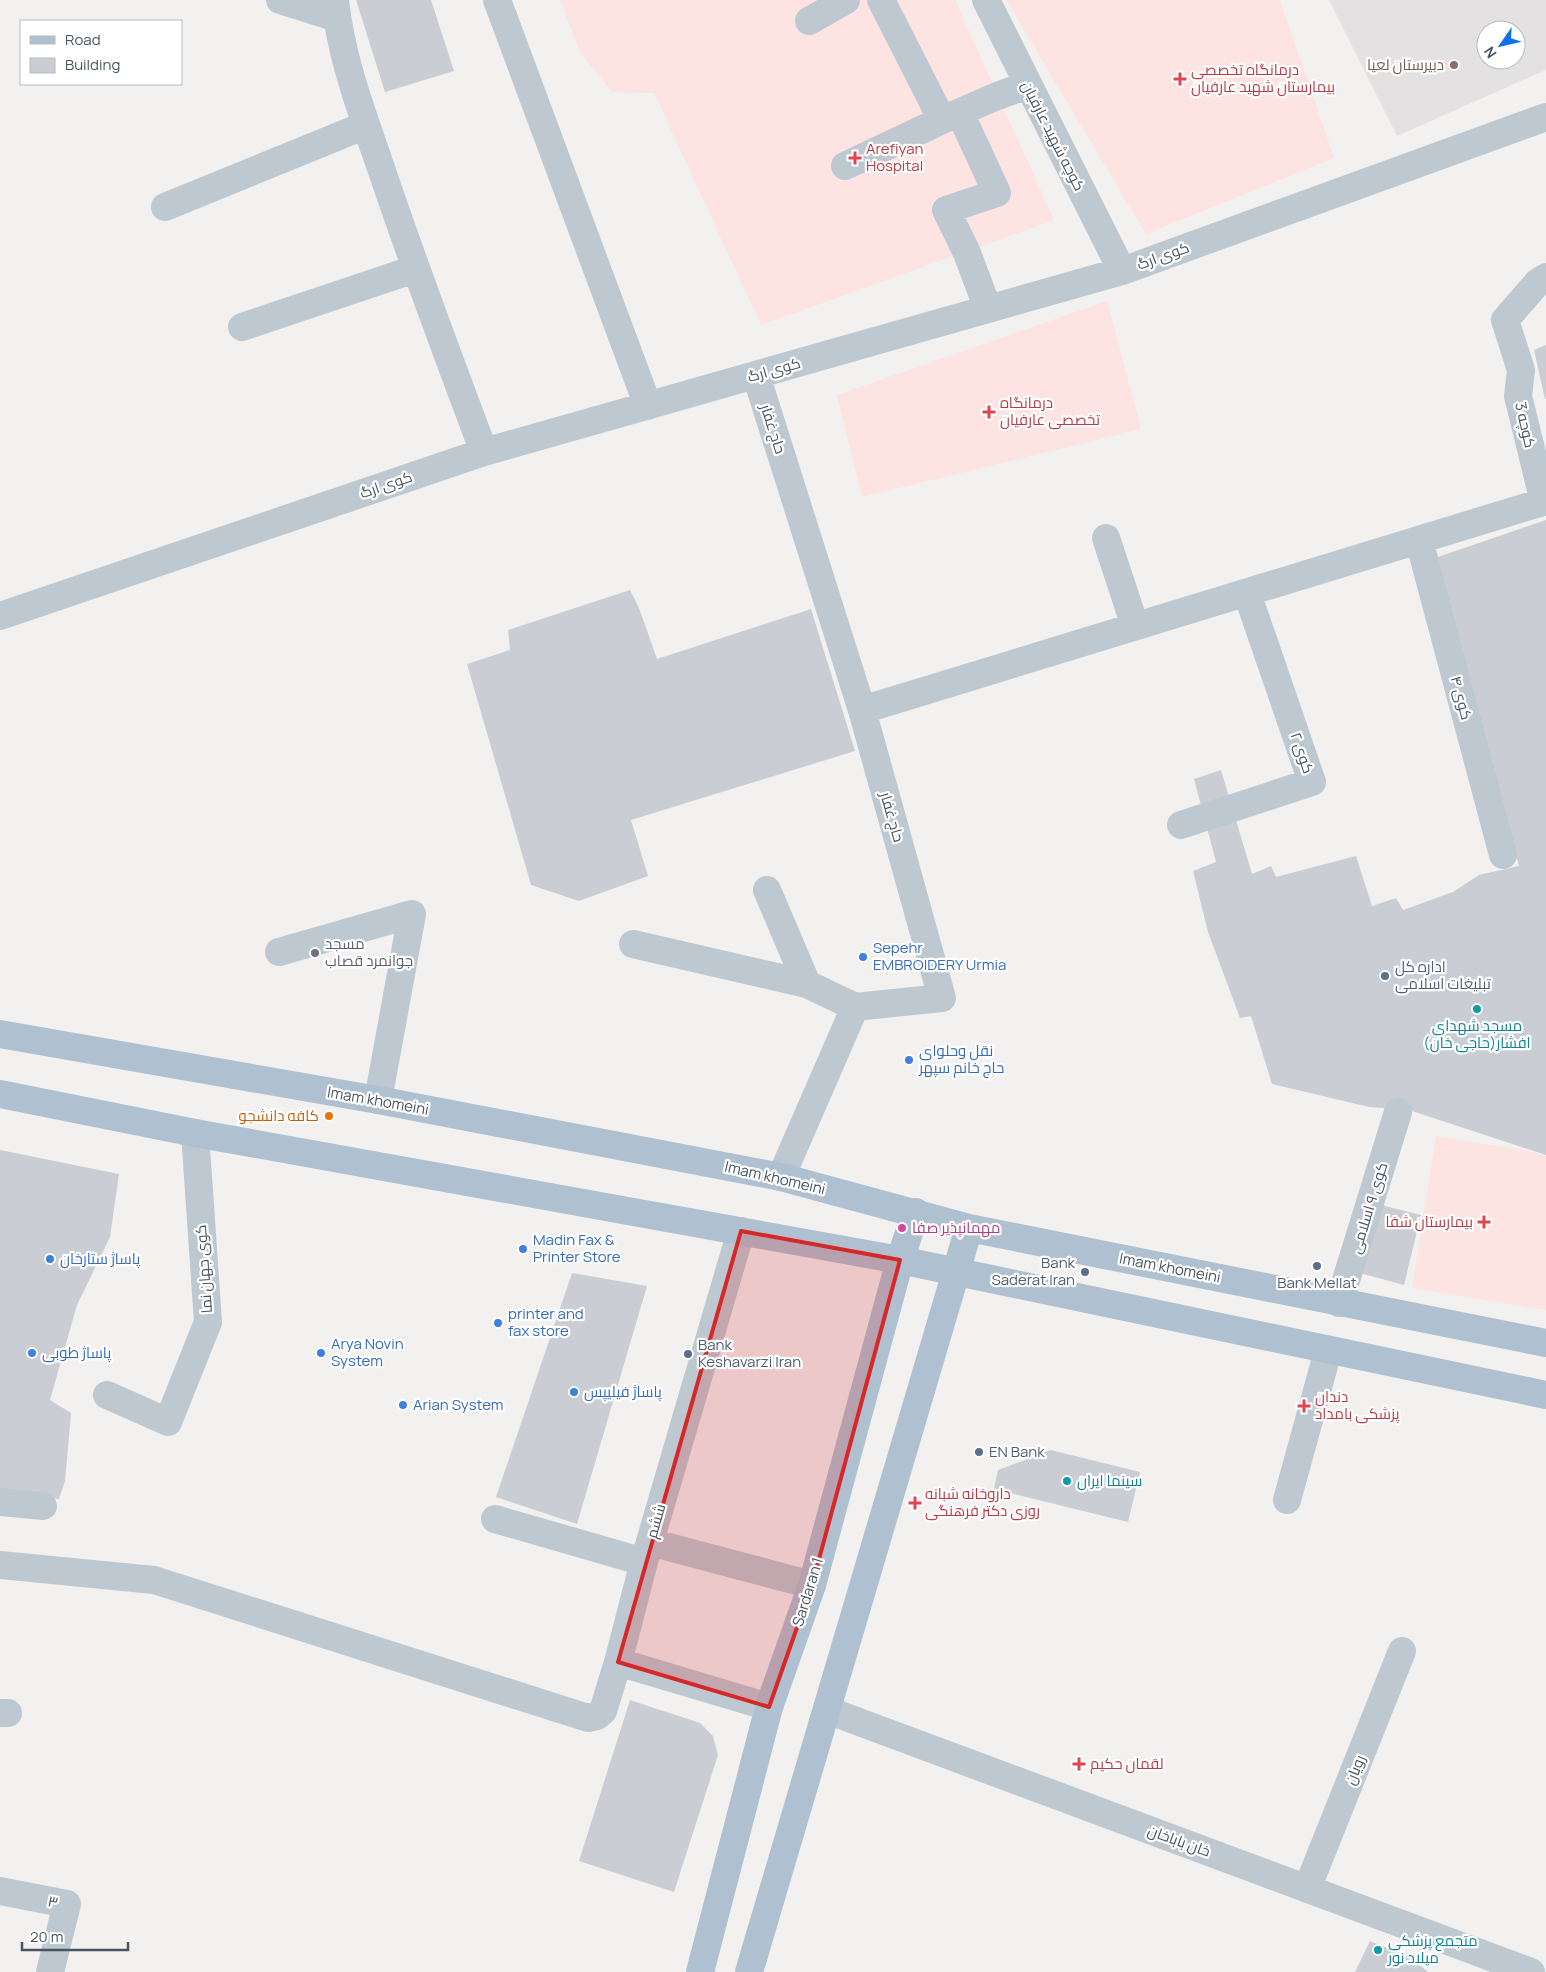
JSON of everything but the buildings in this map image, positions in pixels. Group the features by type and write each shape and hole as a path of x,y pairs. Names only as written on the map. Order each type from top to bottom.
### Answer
{"main road":[{"name":"Imam khomeini","path":"0,1034 378,1100 781,1177 916,1212 969,1228 1546,1343"},
{"path":"0,1094 195,1132 900,1260 1546,1396"},
{"name":"Sardaran 1","path":"700,1972 770,1707 812,1585 900,1260 916,1212"},
{"path":"749,1972 958,1273 969,1228"}],"street":[{"path":"280,0 336,9 346,62 366,125 415,270 484,452"},
{"path":"497,0 648,406"},
{"path":"809,20 846,0"},
{"path":"881,0 997,193 946,210 967,253 988,309"},
{"name":"کوچه شهید عارفیان","path":"986,0 1122,271"},
{"path":"845,166 997,96 1028,86"},
{"name":"کوی ارگ","path":"0,616 484,452 1122,271 1546,117"},
{"path":"165,207 366,125"},
{"path":"242,327 415,270"},
{"name":"کوچه 3","path":"1545,502 1518,396 1521,370 1505,320 1538,282 1546,277"},
{"name":"حاج غفار","path":"756,375 862,710 942,998 855,1006"},
{"path":"862,710 1545,502"},
{"path":"1106,538 1135,626"},
{"name":"کوی ۴","path":"1419,540 1504,855"},
{"name":"کوی ۲","path":"1181,825 1312,782 1247,592"},
{"path":"767,890 807,984"},
{"path":"279,952 412,914 378,1100"},
{"path":"633,944 807,984 855,1006 781,1177"},
{"name":"کوی ۹ اسلامی","path":"1340,1303 1398,1112"},
{"name":"کوی جهان نما","path":"108,1395 168,1422 208,1322 195,1132"},
{"name":"ششم","path":"0,1565 154,1580 588,1718 597,1716 603,1711 618,1662 647,1552 741,1231"},
{"path":"1287,1500 1328,1351"},
{"path":"0,1502 42,1506"},
{"path":"495,1519 812,1585"},
{"name":"رویان","path":"1307,1889 1402,1651"},
{"path":"618,1662 770,1707"},
{"name":"خان باباخان","path":"827,1710 1307,1889 1482,1964 1531,1972"},
{"name":"۳","path":"0,1891 67,1904 50,1972"}],"highlighted area":[{"path":"741,1231 900,1260 812,1585 769,1707 618,1662"}],"shaded area":[{"name":"Arefiyan Hospital","path":"560,0 955,0 1054,220 761,325 654,93 612,92 580,52"},
{"name":"درمانگاه تخصصی بیمارستان شهید عارفیان","path":"1006,0 1280,0 1334,158 1146,234"},
{"name":"دبیرستان لعیا","path":"1329,0 1546,0 1546,70 1397,136"},
{"name":"درمانگاه تخصصی عارفیان","path":"1107,301 1141,429 862,497 837,395"},
{"name":"بیمارستان شفا","path":"1436,1136 1528,1151 1546,1156 1546,1310 1412,1288"}],"place":[{"name":"دبیرستان لعیا","path":"1454,65"},
{"name":"درمانگاه تخصصی بیمارستان شهید عارفیان","path":"1180,79"},
{"name":"Arefiyan Hospital","path":"855,158"},
{"name":"درمانگاه تخصصی عارفیان","path":"989,412"},
{"name":"مسجد جوانمرد قصاب","path":"315,953"},
{"name":"Sepehr EMBROIDERY Urmia","path":"863,957"},
{"name":"اداره کل تبلیغات اسلامی","path":"1385,976"},
{"name":"مسجد شهدای افشار(حاجی خان)","path":"1477,1009"},
{"name":"نقل وحلوای حاج خانم سپهر","path":"909,1060"},
{"name":"کافه دانشجو","path":"329,1116"},
{"name":"بیمارستان شفا","path":"1484,1222"},
{"name":"مهمانپذیر صفا","path":"902,1228"},
{"name":"Madin Fax & Printer Store","path":"523,1249"},
{"name":"پاساژ ستارخان","path":"50,1259"},
{"name":"Bank Mellat","path":"1317,1266"},
{"name":"Bank Saderat Iran","path":"1085,1272"},
{"name":"printer and fax store","path":"498,1323"},
{"name":"پاساژ طوبی","path":"32,1353"},
{"name":"Arya Novin System","path":"321,1353"},
{"name":"Bank Keshavarzi Iran","path":"688,1354"},
{"name":"پاساژ فیلیپس","path":"574,1392"},
{"name":"Arian System","path":"403,1405"},
{"name":"دندان‌ پزشکی بامداد","path":"1304,1406"},
{"name":"EN Bank","path":"979,1452"},
{"name":"سینما ایران","path":"1067,1481"},
{"name":"داروخانه شبانه روزی دکتر فرهنگی","path":"915,1503"},
{"name":"لقمان حکیم","path":"1079,1764"},
{"name":"متجمع پزشکی میلاد نور","path":"1378,1950"}]}
